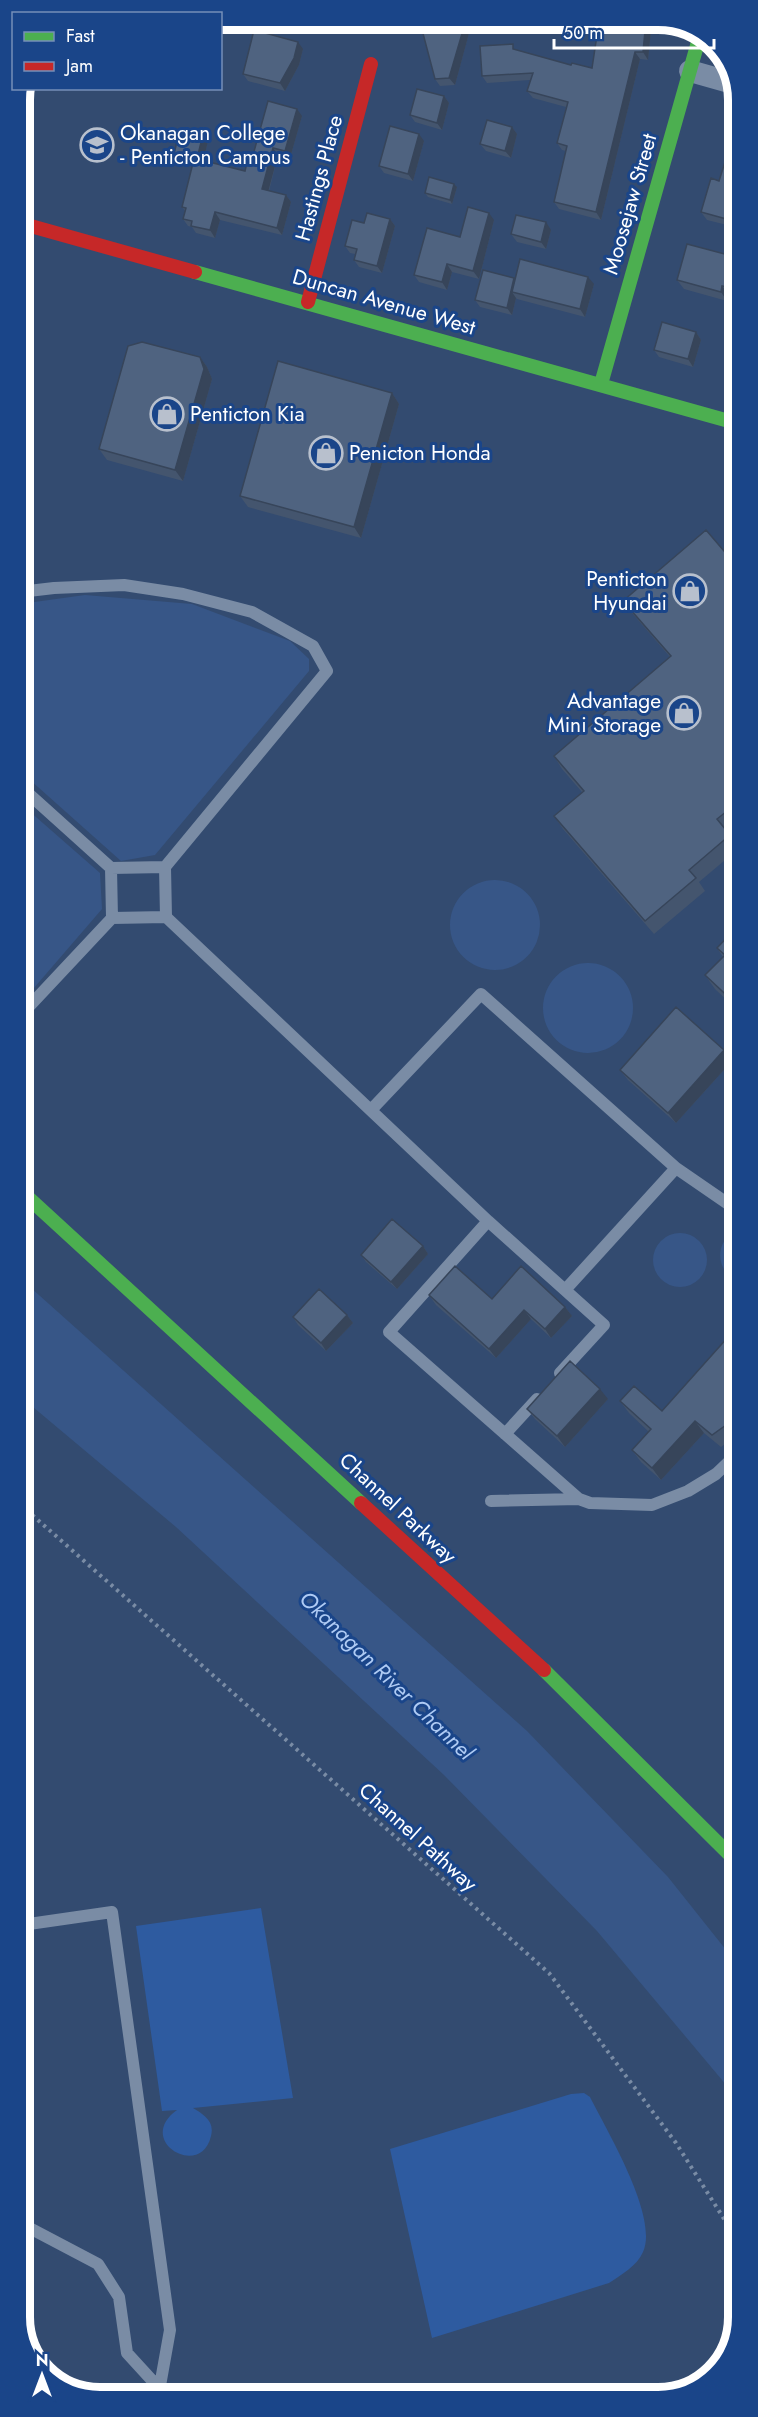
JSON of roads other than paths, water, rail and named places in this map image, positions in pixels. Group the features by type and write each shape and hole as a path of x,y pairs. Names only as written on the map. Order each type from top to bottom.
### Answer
{"main road":[{"name":"Moosejaw Street","path":"601,384 698,42"},
{"name":"Hastings Place","path":"308,302 371,64"},
{"name":"Duncan Avenue West","path":"30,226 728,421"},
{"name":"Channel Parkway","path":"30,1199 557,1682 728,1854"}],"street":[{"path":"690,71 726,81"}],"lane":[{"path":"30,591 124,585 195,597 252,612 313,646 327,670 165,867 166,917"},
{"path":"30,795 111,868 165,867"},
{"path":"30,1005 112,918 111,868"},
{"path":"112,918 166,917 488,1221 604,1325 505,1434"},
{"path":"371,1110 481,994 676,1168 728,1204"},
{"path":"565,1290 676,1168"},
{"path":"488,1221 389,1332 579,1499 590,1503 652,1505 688,1491 716,1474 728,1463"},
{"path":"491,1502 579,1499"},
{"path":"30,1924 112,1912 170,2330 159,2387"},
{"path":"30,2228 98,2264 119,2297 127,2353 154,2387"}],"water":[{"path":"85,595 192,604 290,641 309,659 309,671 155,855 121,861 30,780 30,603"},
{"path":"30,812 100,873 102,909 30,993"},
{"path":"495,880 512,884 527,893 536,908 540,925 536,942 527,957 512,966 495,970 478,966 463,957 454,942 450,925 454,908 463,893 478,884"},
{"path":"588,963 605,967 620,976 629,991 633,1008 629,1025 620,1040 605,1049 588,1053 571,1049 556,1040 547,1025 543,1008 547,991 556,976 571,967"},
{"path":"680,1233 690,1235 699,1241 705,1250 707,1260 705,1270 699,1279 690,1285 680,1287 670,1285 661,1279 655,1270 653,1260 655,1250 661,1241 670,1235"},
{"path":"728,1237 728,1274 724,1270 720,1256 724,1241"},
{"name":"Okanagan River Channel","path":"30,1287 527,1731 668,1877 728,1952 728,2088 597,1931 444,1775 176,1527 30,1405"}],"place":[{"name":"Okanagan College - Penticton Campus","path":"97,145"},
{"name":"Penticton Kia","path":"167,414"},
{"name":"Penicton Honda","path":"326,453"},
{"name":"Penticton Hyundai","path":"690,591"},
{"name":"Advantage Mini Storage","path":"684,713"}]}
